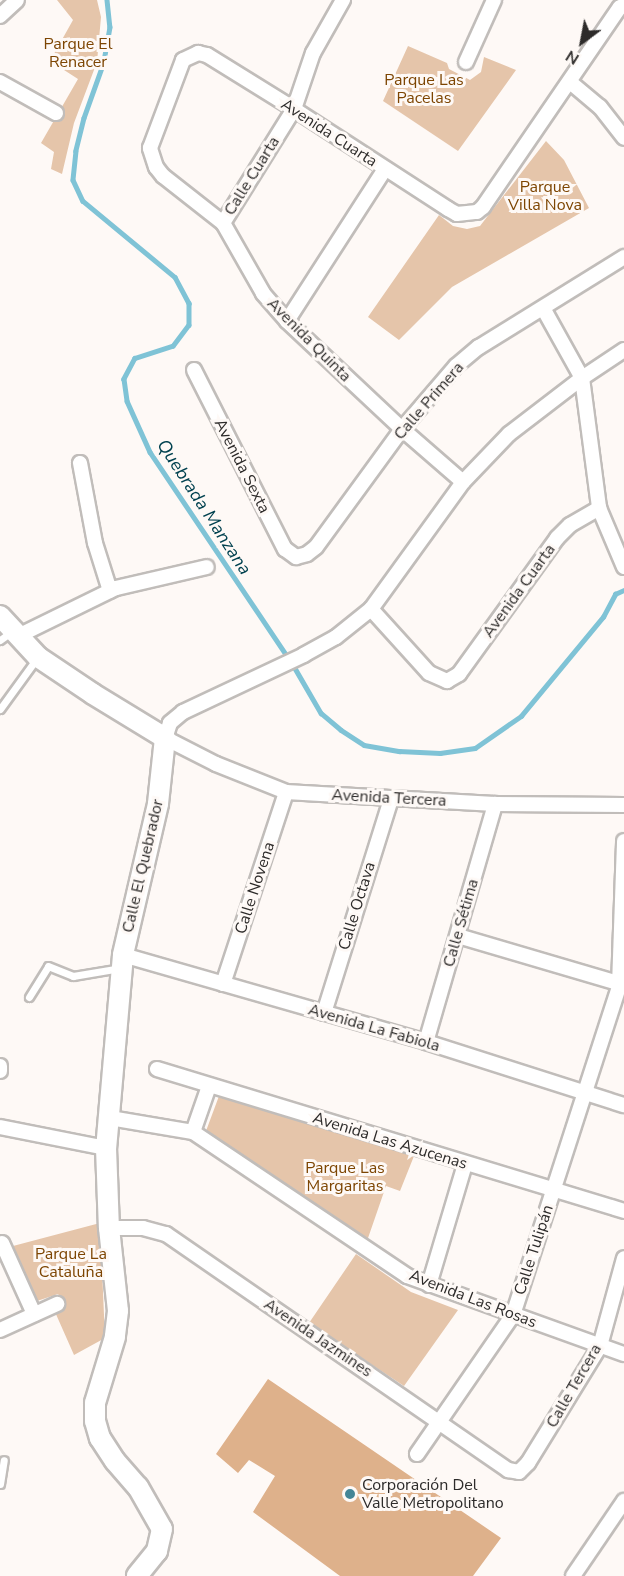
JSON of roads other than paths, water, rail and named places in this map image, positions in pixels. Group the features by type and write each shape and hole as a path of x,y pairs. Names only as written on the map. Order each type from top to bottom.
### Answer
{"street":[{"path":"0,16 17,0"},
{"name":"Calle Cuarta","path":"223,223 294,109 313,53 343,0"},
{"path":"466,62 494,0"},
{"path":"622,6 570,82 600,107 624,138"},
{"name":"Avenida Cuarta","path":"151,157 150,148 183,60 190,55 207,56 458,214 468,214 483,207 570,82"},
{"path":"0,82 56,113"},
{"name":"Avenida Quinta","path":"151,157 163,176 223,223 263,293 287,321 402,429 463,482"},
{"path":"287,321 385,169"},
{"name":"Calle Primera","path":"296,557 307,554 316,547 402,429 456,366 479,347 624,257"},
{"path":"543,308 582,378 598,508 624,567"},
{"name":"Calle El Quebrador","path":"137,1576 157,1551 162,1529 138,1487 115,1461 100,1438 94,1421 95,1403 115,1337 118,1311 109,1228 106,1148 123,961 158,804 165,738 170,723 183,712 336,637 371,609 463,482 509,434 582,378 624,350"},
{"name":"Avenida Sexta","path":"194,370 285,549 296,557"},
{"path":"80,463 95,543 110,591"},
{"name":"Avenida Cuarta","path":"371,609 429,673 447,681 459,674 557,538 570,525 598,508"},
{"path":"10,636 110,591 207,567"},
{"path":"0,616 10,636 38,657 165,738"},
{"name":"Avenida Tercera","path":"165,738 216,764 286,792 495,804 624,805"},
{"name":"Calle Novena","path":"223,984 286,792"},
{"name":"Calle Octava","path":"324,1013 391,799"},
{"name":"Calle Sétima","path":"426,1042 495,804"},
{"name":"Calle Tulipán","path":"417,1454 513,1315 621,986 624,841"},
{"path":"458,936 621,986"},
{"name":"Avenida La Fabiola","path":"123,961 223,984 426,1042 624,1105"},
{"name":"Avenida Las Azucenas","path":"157,1069 624,1211"},
{"path":"193,1132 209,1086"},
{"name":"Avenida Las Rosas","path":"110,1118 193,1132 407,1276 624,1354"},
{"path":"0,1127 106,1148"},
{"path":"429,1285 465,1164"},
{"name":"Avenida Jazmines","path":"109,1228 143,1228 165,1234 441,1421 508,1470 519,1472"},
{"path":"2,1243 34,1314"},
{"name":"Calle Tercera","path":"519,1472 528,1463 600,1346 624,1258"},
{"path":"0,1330 57,1304"},
{"path":"573,1576 624,1501"}],"lane":[{"path":"0,709 38,657"},
{"path":"29,997 48,966 73,976 83,976 123,961"},
{"path":"0,1484 4,1460"}],"waterway":[{"name":"Quebrada Manzana","path":"107,0 110,27 103,65 84,118 76,151 73,180 83,201 175,277 189,303 189,325 173,346 135,358 124,379 127,401 150,452 292,663 321,713 364,745 399,751 440,753 475,748 521,716 603,617 615,594 624,590"}],"place":[{"name":"Corporación Del Valle Metropolitano","path":"350,1494"}],"park label":[{"name":"Parque El Renacer","path":"78,53"},
{"name":"Parque Las Pacelas","path":"424,89"},
{"name":"Parque Villa Nova","path":"545,196"},
{"name":"Parque Las Margaritas","path":"345,1177"},
{"name":"Parque La Cataluña","path":"71,1263"}]}
